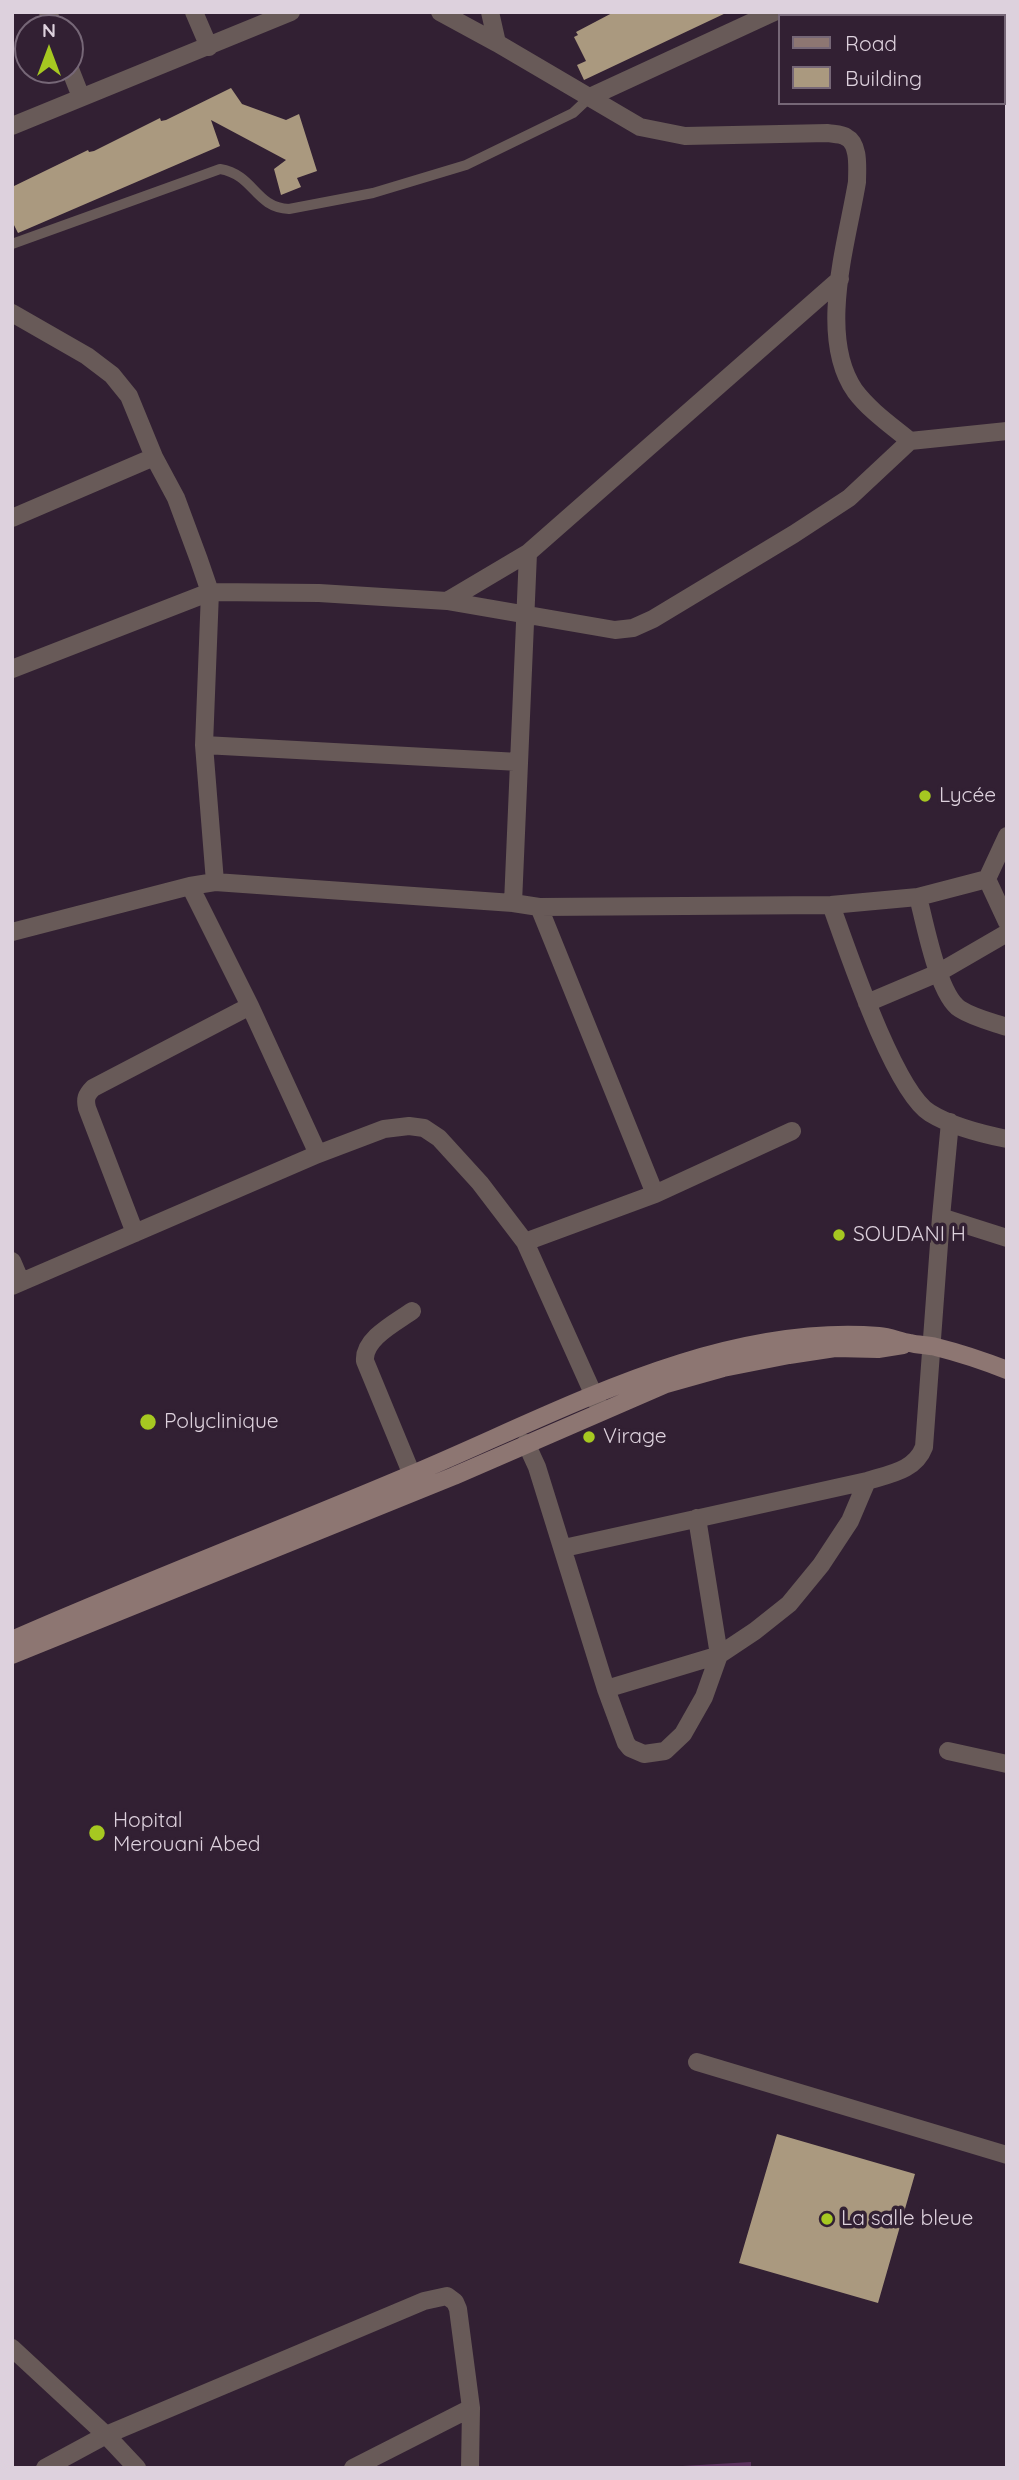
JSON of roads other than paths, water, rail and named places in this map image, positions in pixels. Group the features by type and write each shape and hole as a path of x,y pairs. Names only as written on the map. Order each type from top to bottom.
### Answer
{"main road":[{"path":"415,1482 526,1443 656,1372 748,1346 831,1336 877,1336 933,1346 1007,1370"},
{"path":"12,1640 133,1596 415,1482 597,1404"},
{"path":"12,1655 133,1596"}],"street":[{"path":"194,12 209,47"},
{"path":"12,126 291,12"},
{"path":"440,12 640,127 685,136 828,133 846,137 854,145 857,182 840,279 835,321 837,348 842,367 855,391 910,442"},
{"path":"490,12 497,43"},
{"path":"590,97 774,12"},
{"path":"75,84 80,97"},
{"path":"447,601 528,553 840,279"},
{"path":"12,313 87,356 112,375 129,397 176,498 210,592 204,744 215,882"},
{"path":"12,669 210,592 319,593 447,601 615,630 633,628 653,620 849,498 910,442 1007,430"},
{"path":"12,518 155,457"},
{"path":"513,903 528,553"},
{"path":"204,744 519,762"},
{"path":"1007,836 987,880 1007,922"},
{"path":"12,932 215,882 539,907 831,905 918,897 987,880"},
{"path":"190,886 250,1006 318,1154"},
{"path":"918,897 938,973 951,1000 960,1009 1007,1027"},
{"path":"831,905 867,1003 916,1101 929,1113 950,1122 1007,1139"},
{"path":"539,907 655,1194"},
{"path":"867,1003 938,973 1007,933"},
{"path":"135,1233 87,1108 87,1094 93,1088 250,1006"},
{"path":"564,1548 867,1481 903,1470 921,1457 933,1346 950,1122"},
{"path":"12,1261 17,1284 318,1154 384,1129 409,1126 424,1128 439,1138 480,1183 525,1242 597,1404"},
{"path":"525,1242 655,1194 792,1131"},
{"path":"941,1217 1007,1238"},
{"path":"412,1311 381,1333 364,1353 415,1482"},
{"path":"526,1443 537,1467 564,1548 606,1689 630,1748 644,1754 665,1751 683,1734 704,1697 719,1655 696,1518"},
{"path":"606,1689 719,1655 789,1604 821,1565 850,1521 867,1481"},
{"path":"948,1751 1007,1763"},
{"path":"696,2062 1007,2155"},
{"path":"45,2468 106,2435 424,2301 447,2296 455,2302 458,2309 471,2408 470,2468"},
{"path":"12,2348 138,2468"},
{"path":"12,2370 28,2361"},
{"path":"353,2468 471,2408"}],"lane":[{"path":"12,244 220,169 232,171 249,182 262,200 276,208 289,209 373,192 466,165 573,113 590,97"}],"place":[{"name":"Lycée","path":"925,796"},
{"name":"SOUDANI H","path":"839,1235"},
{"name":"Polyclinique","path":"148,1422"},
{"name":"Virage","path":"589,1437"},
{"name":"Hopital Merouani Abed","path":"97,1833"},
{"name":"La salle bleue","path":"827,2219"}]}
